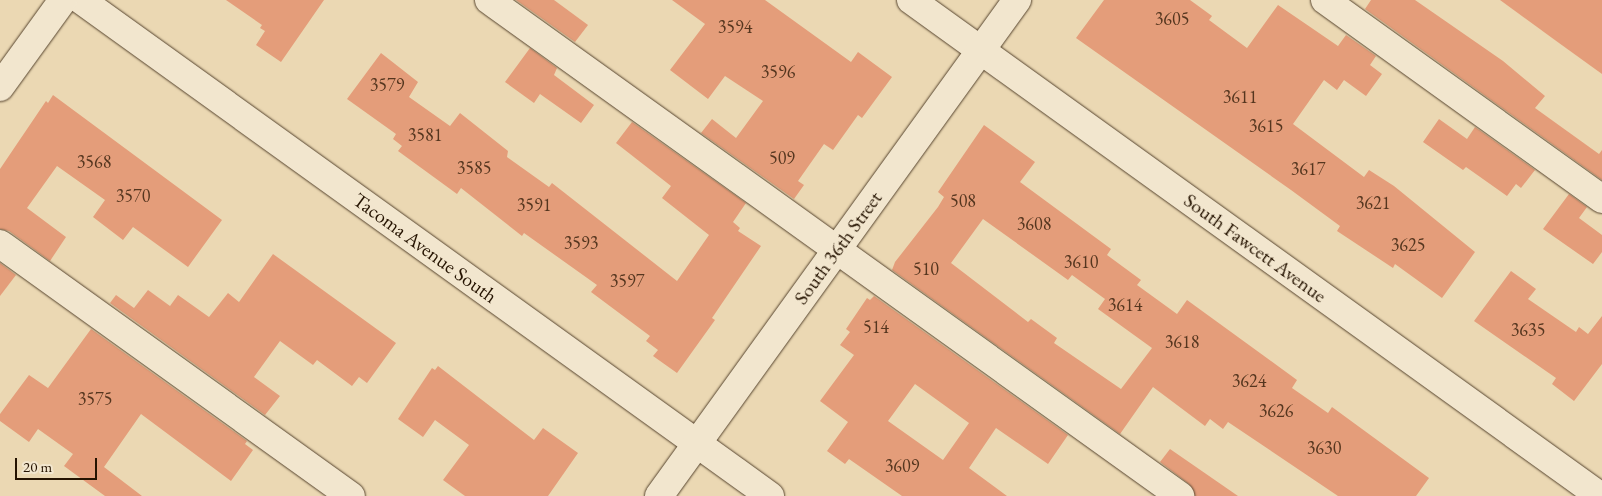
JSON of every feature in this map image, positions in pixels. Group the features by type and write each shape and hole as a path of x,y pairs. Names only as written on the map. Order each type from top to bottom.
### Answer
{"street":[{"path":"0,87 62,0"},
{"name":"Tacoma Avenue South","path":"81,0 770,496"},
{"path":"489,0 1180,496"},
{"name":"South Fawcett Avenue","path":"911,0 1596,490"},
{"name":"South 36th Street","path":"659,496 1017,0"},
{"path":"1325,0 1602,199"},
{"path":"0,244 351,496"}],"building":[{"path":"226,0 324,0 281,62 256,45 265,31 260,28 262,25"},
{"path":"516,0 554,0 588,25 575,42"},
{"path":"672,0 765,0 851,62 858,52 892,77 862,118 858,115 833,150 824,144 798,181 804,185 794,199 701,133 712,119 736,138 763,101 725,76 708,99 670,70 705,24"},
{"path":"1104,0 1190,0 1212,16 1209,20 1247,48 1278,5 1338,46 1346,35 1376,56 1370,65 1382,74 1366,96 1344,80 1337,90 1324,80 1293,124 1364,177 1369,170 1394,186 1475,252 1442,298 1395,264 1393,268 1337,231 1340,226 1076,38"},
{"path":"1371,0 1415,0 1503,61 1545,96 1535,108 1599,154 1602,150 1602,180 1365,9"},
{"path":"1500,0 1602,0 1602,74 1559,43"},
{"path":"530,48 557,68 554,75 594,105 581,123 540,94 534,103 505,82"},
{"path":"381,53 418,82 409,97 450,126 460,113 508,151 507,157 549,187 552,183 677,281 709,235 662,198 671,186 616,143 632,122 746,203 733,222 740,228 738,231 761,246 712,318 715,320 677,373 653,356 658,350 646,341 650,336 591,292 597,285 524,233 522,236 461,188 457,194 398,151 402,146 393,139 396,134 347,99"},
{"path":"53,95 222,220 188,267 133,227 123,240 93,217 105,200 57,166 27,208 66,237 50,261 9,231 0,229 0,169 46,101 48,103"},
{"path":"1439,119 1467,139 1475,127 1535,170 1521,188 1516,184 1507,196 1466,167 1463,170 1423,142"},
{"path":"984,125 1035,162 1020,182 1111,249 1107,255 1141,280 1137,285 1177,314 1187,300 1297,380 1292,388 1328,413 1332,407 1429,478 1416,496 1338,496 1228,422 1223,429 1210,419 1205,426 1153,387 1120,434 892,270 895,262 944,197 938,192","holes":["983,219 1068,280 1072,275 1105,299 1098,309 1152,348 1121,389 1054,343 1057,338 1031,319 1028,322 951,263"]},
{"path":"1569,194 1587,207 1579,218 1602,235 1602,252 1593,264 1543,229"},
{"path":"273,254 396,343 367,383 359,377 352,386 317,360 313,365 280,341 254,377 280,396 265,415 110,303 116,295 134,308 148,290 170,306 178,295 209,317 228,293 239,302"},
{"path":"0,263 16,275 0,296"},
{"path":"1511,271 1536,289 1528,299 1576,332 1579,327 1588,334 1602,316 1602,364 1574,401 1552,384 1556,378 1474,321"},
{"path":"874,296 1068,435 1048,464 996,428 969,468 1007,496 902,496 849,459 845,464 827,451 848,422 820,401 854,355 840,345 850,332 846,329 867,298 870,300","holes":["915,384 969,423 943,460 888,421"]},
{"path":"91,329 247,441 245,444 253,450 231,481 141,414 104,467 142,496 105,496 64,466 73,454 38,429 29,442 0,421 0,414 29,375 48,388"},
{"path":"438,366 534,440 543,428 578,453 548,496 465,496 443,480 469,445 435,420 423,437 398,419 432,368 435,370"},
{"path":"1170,449 1238,496 1195,496 1189,484 1160,462"}]}
